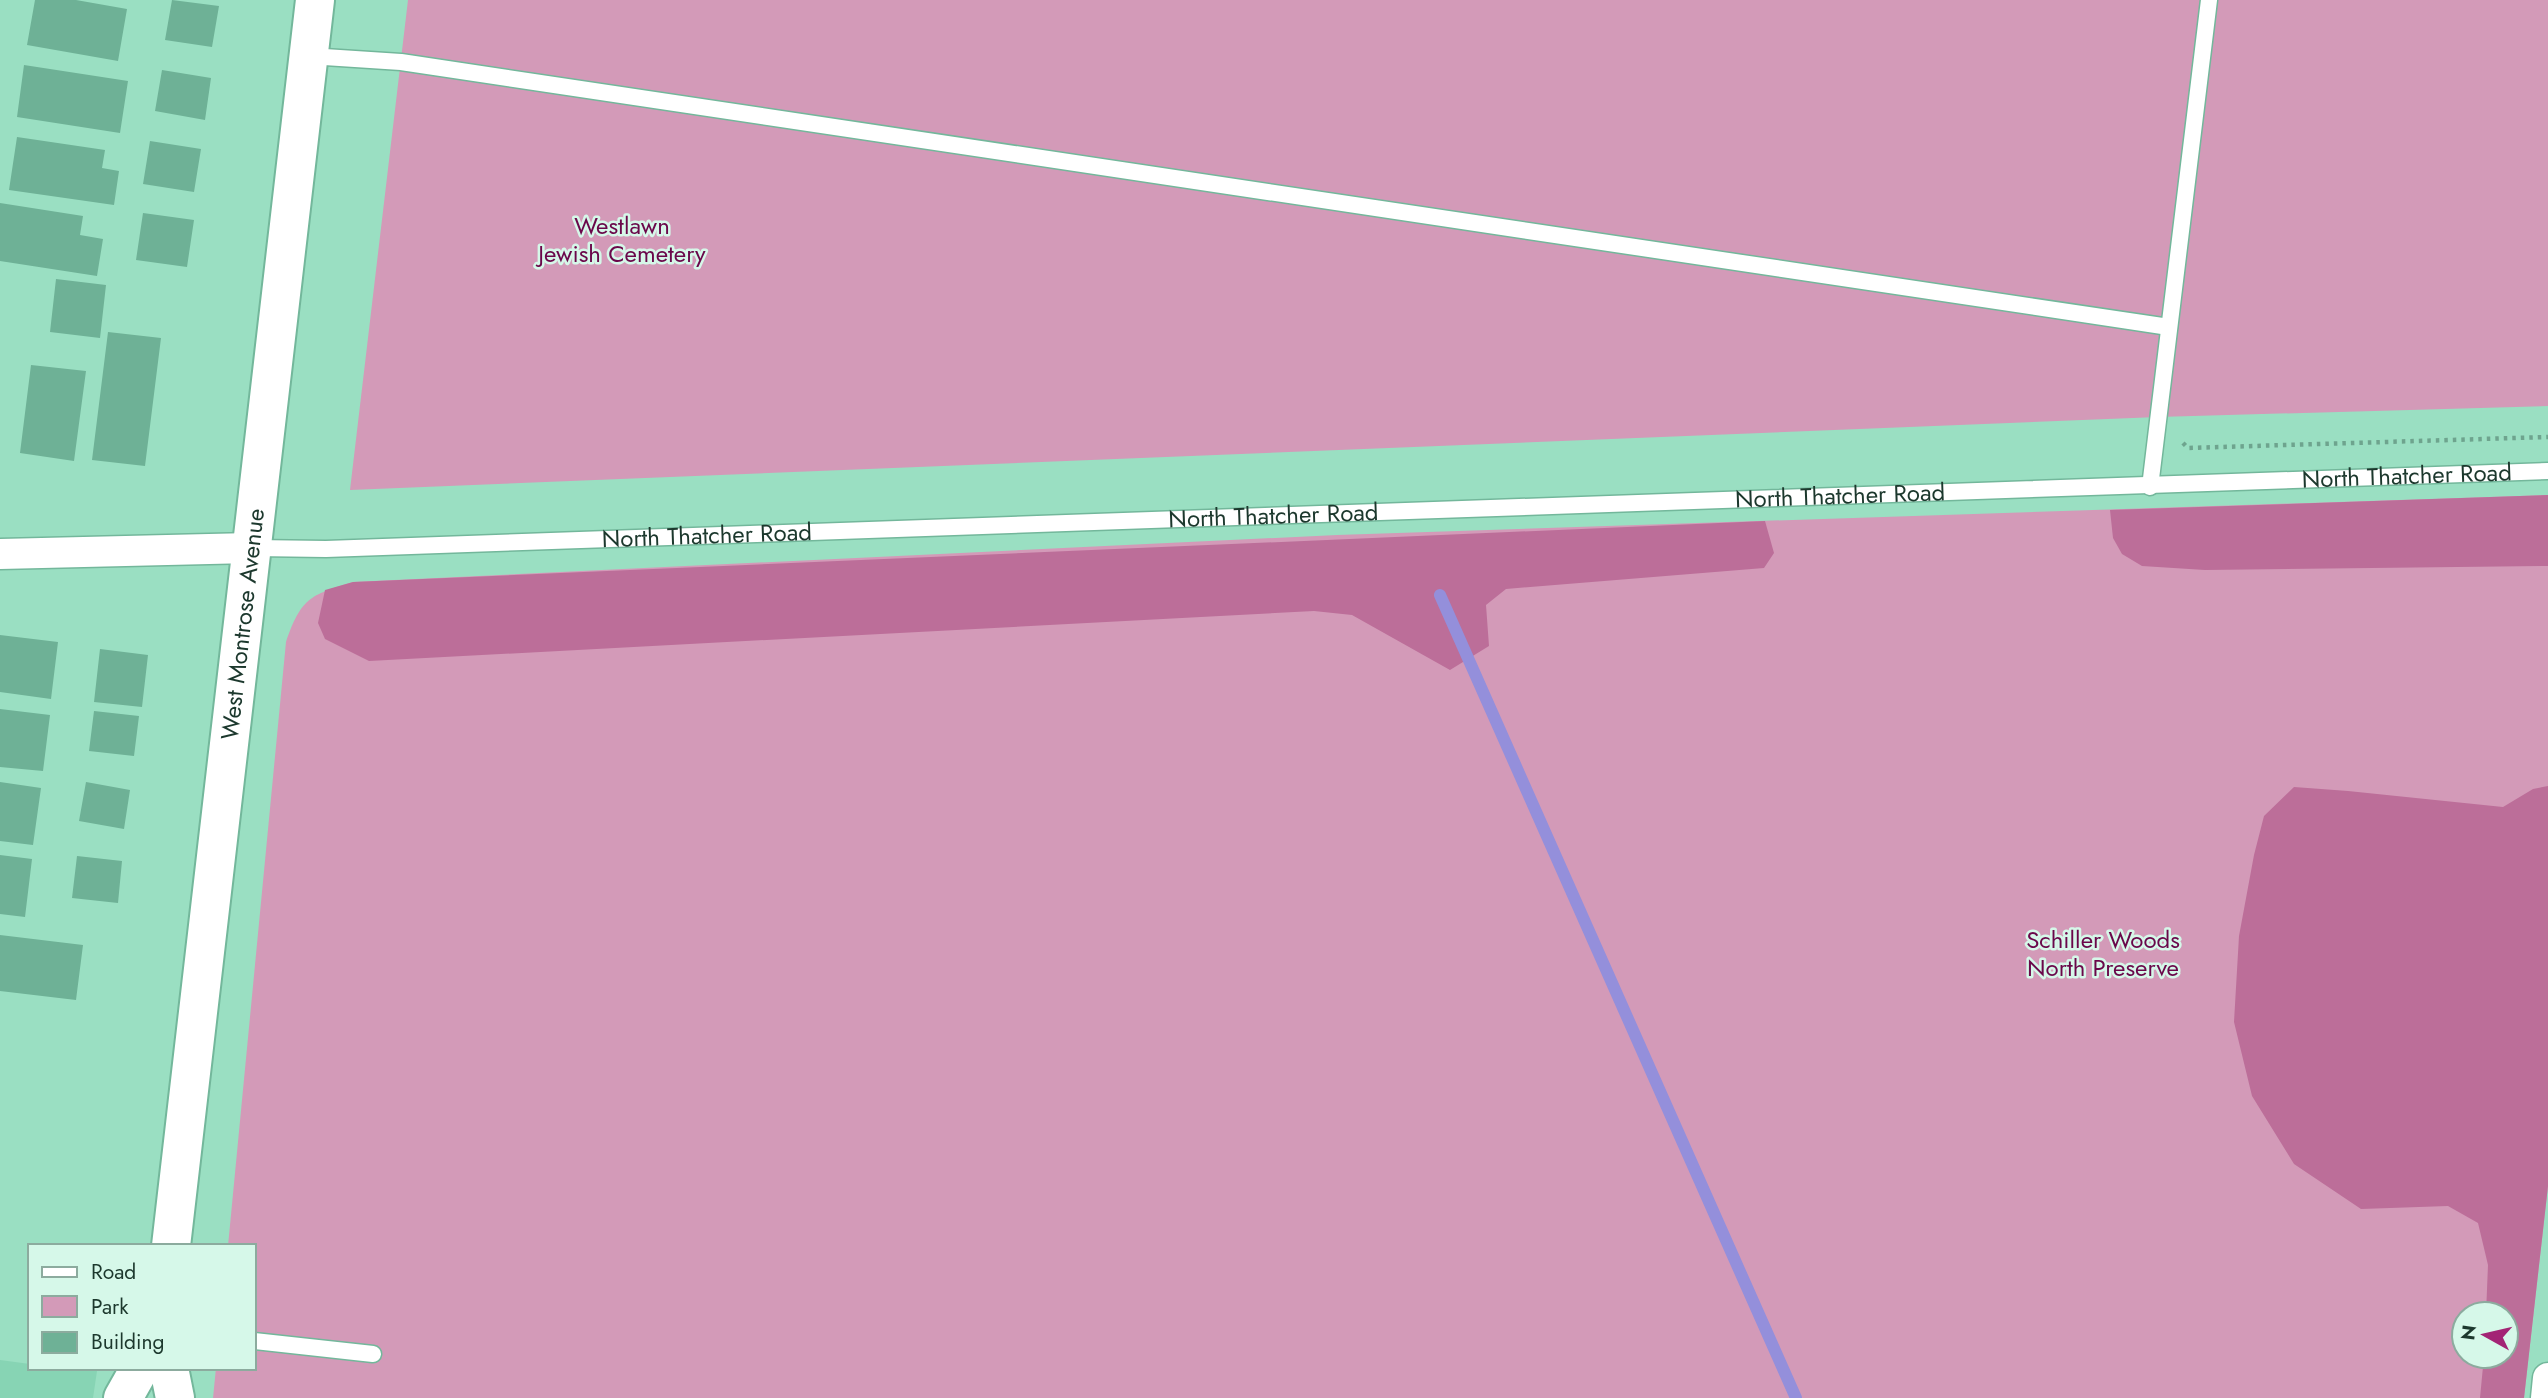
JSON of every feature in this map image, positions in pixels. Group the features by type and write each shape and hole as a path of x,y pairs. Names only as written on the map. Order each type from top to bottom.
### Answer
{"street":[{"name":"West Montrose Avenue","path":"171,1244 315,0"},
{"name":"North Thatcher Road","path":"0,554 251,548"},
{"path":"123,1398 139,1370"},
{"path":"169,1370 175,1398"},
{"path":"2546,1398 2548,1378"}],"lane":[{"path":"2150,486 2209,0"},
{"path":"309,56 401,62 2169,327"},
{"name":"North Thatcher Road","path":"251,548 326,549 2548,471"},
{"path":"256,1341 373,1354"}],"path":[{"path":"2158,417 2188,448 2548,437"}],"shaded area":[{"path":"2548,495 2548,566 2205,570 2142,566 2122,554 2113,538 2110,510"},
{"path":"1765,521 1774,553 1764,568 1506,589 1486,605 1489,646 1450,670 1352,615 1314,611 369,661 325,639 318,623 325,590 353,582"},
{"path":"2548,786 2548,1186 2524,1398 2480,1398 2483,1370 2520,1370 2520,1300 2487,1300 2488,1265 2478,1223 2448,1206 2361,1209 2294,1164 2252,1096 2234,1022 2239,936 2264,816 2294,787 2503,807 2533,789"},
{"path":"0,1360 28,1364 28,1370 97,1371 93,1398 0,1398"}],"green space":[{"name":"Westlawn Jewish Cemetery","path":"408,0 2548,0 2548,406 2158,417 350,490"},
{"name":"Schiller Woods North Preserve","path":"2548,495 2548,1186 2524,1398 213,1398 216,1370 256,1370 256,1244 228,1244 286,642 302,608 316,595 353,582 1337,535"}],"building":[{"path":"35,0 76,0 127,9 118,61 27,45"},
{"path":"172,0 219,6 212,47 165,40"},
{"path":"24,65 128,81 120,133 17,117"},
{"path":"162,70 211,78 205,120 155,111"},
{"path":"17,137 105,150 102,168 119,171 114,205 9,190"},
{"path":"150,141 201,149 194,192 143,184"},
{"path":"0,203 83,216 80,235 103,239 97,276 0,261"},
{"path":"143,213 194,220 187,267 136,260"},
{"path":"56,279 106,285 100,338 50,332"},
{"path":"108,332 161,338 145,466 92,460"},
{"path":"31,365 86,371 74,461 20,453"},
{"path":"0,635 58,642 51,699 0,692"},
{"path":"100,649 148,655 142,707 94,702"},
{"path":"0,709 50,715 43,771 0,767"},
{"path":"94,711 139,716 134,756 89,751"},
{"path":"0,782 41,788 33,845 0,841"},
{"path":"86,782 130,790 124,829 79,821"},
{"path":"0,855 32,859 25,917 0,914"},
{"path":"77,856 122,861 118,903 72,898"},
{"path":"0,935 83,945 76,1000 0,991"}],"waterway":[{"path":"1440,595 1796,1398"}]}
